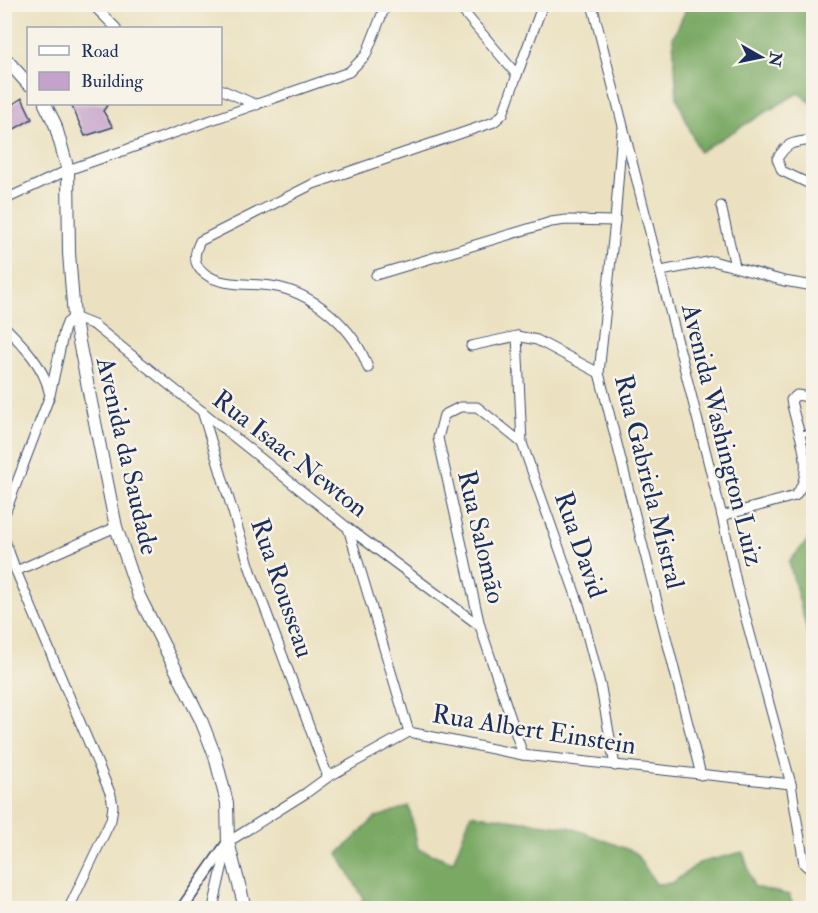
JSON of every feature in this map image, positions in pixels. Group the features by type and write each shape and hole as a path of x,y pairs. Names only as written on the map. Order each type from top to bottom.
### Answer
{"main road":[{"path":"4,57 27,83"},
{"name":"Avenida da Saudade","path":"46,105 55,124 68,170 69,253 74,317 116,527 139,596 201,720 215,756 227,803 228,842 245,909"}],"street":[{"path":"92,4 115,27"},
{"path":"4,200 68,170 349,72 366,55 386,4"},
{"path":"457,4 517,75"},
{"path":"368,368 352,336 338,319 292,291 274,286 218,280 204,273 195,263 195,251 200,241 313,184 494,122 503,114 543,4"},
{"name":"Avenida Washington Luiz","path":"592,4 661,271 722,516 737,586 790,784 804,864 813,873"},
{"path":"222,90 257,105"},
{"name":"Rua Gabriela Mistral","path":"622,124 615,221 599,373 701,775"},
{"path":"813,140 792,142 782,150 777,159 782,171 813,186"},
{"path":"721,206 735,266"},
{"path":"376,275 551,222 615,221"},
{"path":"661,271 713,261 784,281 813,286"},
{"path":"4,516 50,395 64,331 67,323 74,317"},
{"name":"Rua Isaac Newton","path":"74,317 94,325 348,528 480,626"},
{"path":"4,326 24,346 37,365 47,381 50,395"},
{"path":"471,346 517,336 537,340 599,373"},
{"name":"Rua David","path":"517,336 522,443 580,607 601,688 615,766"},
{"path":"722,516 795,496 803,487 806,473 800,433 791,400 797,395 813,398"},
{"name":"Rua Salomão","path":"522,443 477,407 460,407 444,415 438,438 480,626 523,755"},
{"name":"Rua Rousseau","path":"202,411 251,571 328,777"},
{"path":"16,571 116,527"},
{"path":"348,528 409,732"},
{"path":"4,538 111,795 113,806 111,820 69,909"},
{"name":"Rua Albert Einstein","path":"228,842 306,794 328,777 409,732 523,755 790,784"},
{"path":"182,909 228,842"},
{"path":"213,909 228,842"}],"lane":[{"path":"800,433 813,434"}],"green space":[{"path":"688,5 813,5 813,104 798,93 699,152 677,98 673,38"},
{"path":"813,534 813,653 789,562"},
{"path":"409,806 418,849 453,862 471,814 569,827 635,852 656,884 672,883 699,863 743,852 754,887 789,895 794,908 358,908 363,898 338,854 375,818"}],"building":[{"path":"22,98 32,119 4,135 4,110"},
{"path":"71,105 107,105 103,111 113,127 85,136"}]}
